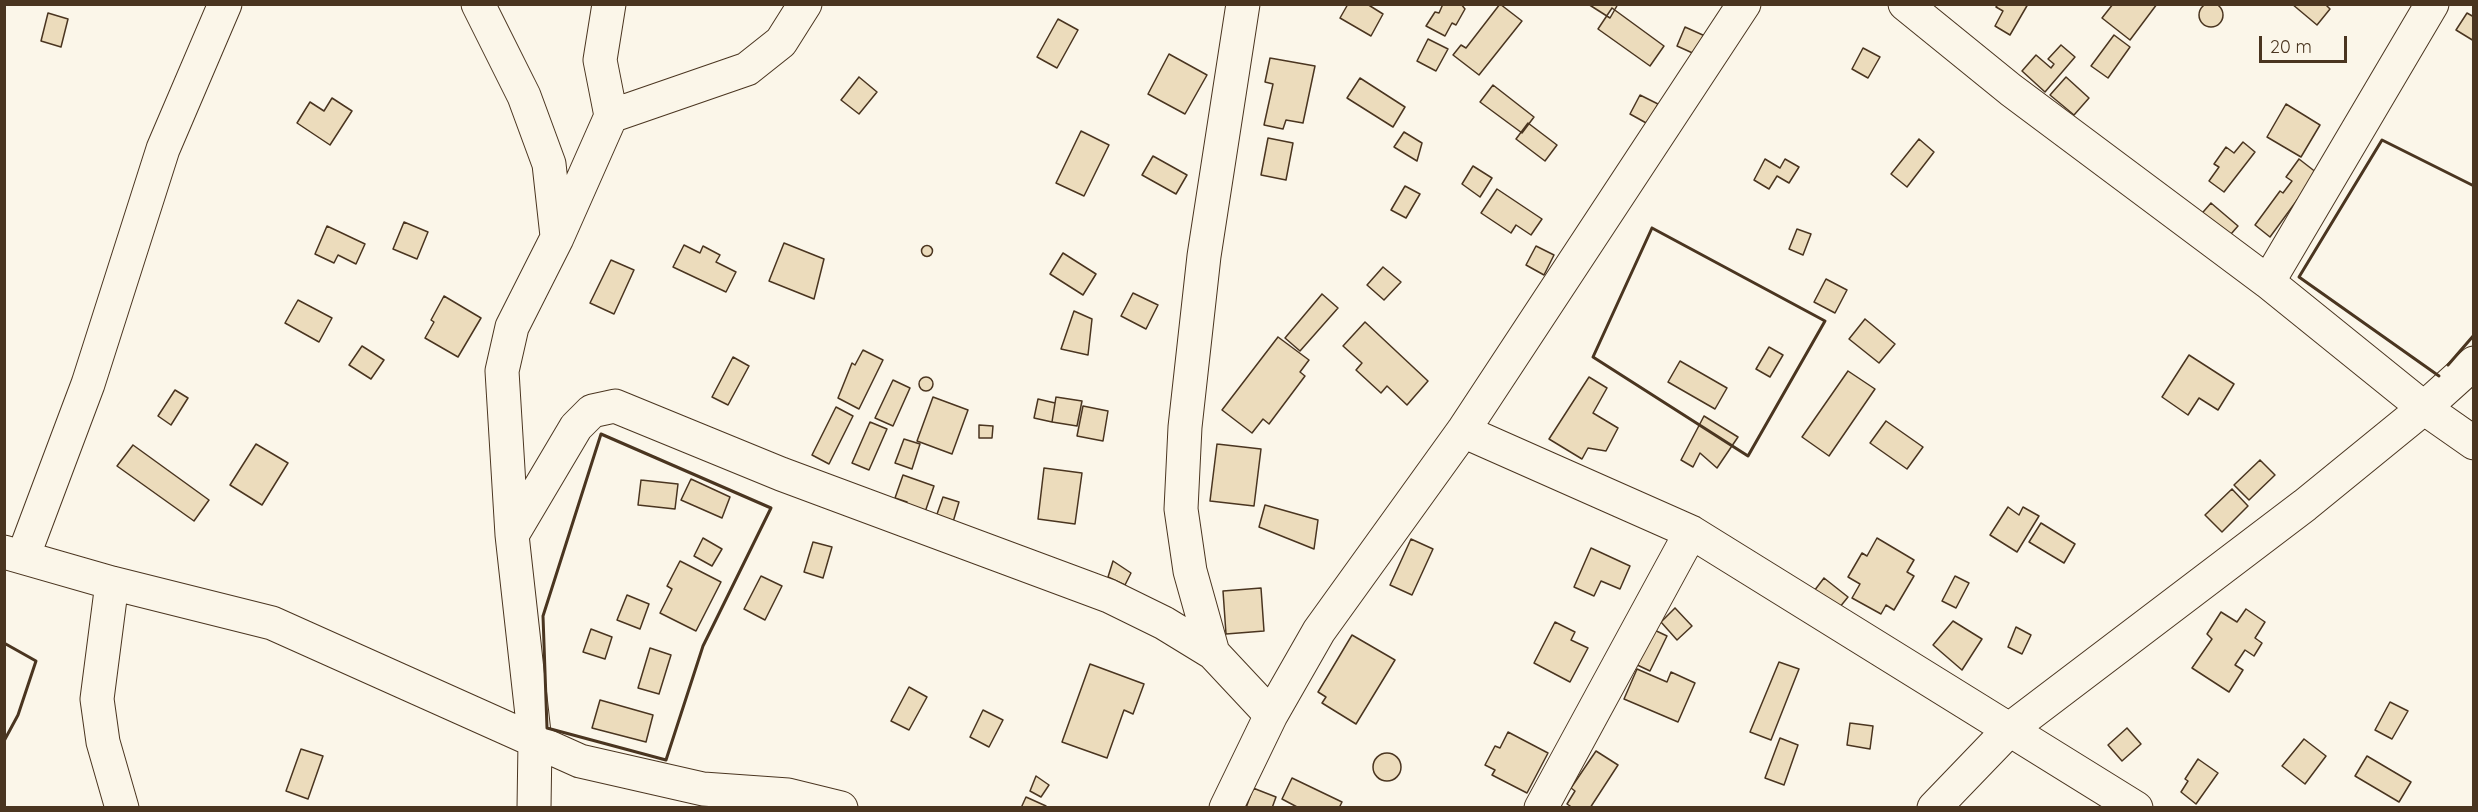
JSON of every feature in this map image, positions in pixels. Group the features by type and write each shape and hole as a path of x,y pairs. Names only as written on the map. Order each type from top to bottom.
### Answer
{"street":[{"path":"225,4 164,149 88,384 14,555 112,583 272,623 580,761 692,786 788,795 841,807"},
{"path":"477,4 524,96 549,164 557,238"},
{"path":"534,807 535,742 512,534 502,370 512,327 557,238 611,116 600,60 609,4"},
{"path":"611,116 747,69 781,42 805,4"},
{"path":"1213,653 1190,571 1181,509 1185,427 1204,256 1243,4"},
{"path":"1226,807 1271,715 1319,631 1463,431 1744,4"},
{"path":"1905,4 2011,90 2268,282 2424,408 2474,443"},
{"path":"2268,282 2432,4"},
{"path":"1934,807 2010,729 2305,505 2424,408 2474,363"},
{"path":"512,534 576,427 592,411 615,406 781,474 1109,596 1164,623 1213,653 1271,715"},
{"path":"1463,431 1690,532 2136,807"},
{"path":"1541,807 1690,532"},
{"path":"112,583 97,699 103,742 122,807"}],"building":[{"path":"2211,3 2220,6 2223,15 2220,24 2211,27 2202,24 2199,15 2202,6"},
{"path":"1348,4 1367,4 1383,14 1371,36 1340,18"},
{"path":"1443,4 1461,4 1465,9 1456,25 1452,23 1445,36 1426,26 1435,12 1439,13"},
{"path":"1500,4 1522,21 1479,75 1453,55 1461,45 1466,48"},
{"path":"1588,4 1618,4 1610,18"},
{"path":"1998,4 2028,4 2010,35 1995,26 2003,11 1996,7"},
{"path":"2113,4 2157,4 2130,40 2102,18"},
{"path":"2292,4 2325,4 2330,9 2317,25"},
{"path":"1612,8 1664,46 1650,66 1598,29"},
{"path":"48,13 68,19 61,47 41,41"},
{"path":"2467,13 2474,17 2474,41 2456,30"},
{"path":"1058,19 1078,30 1057,68 1037,57"},
{"path":"1685,27 1705,36 1697,55 1677,46"},
{"path":"2114,35 2130,47 2108,78 2091,66"},
{"path":"1428,39 1448,49 1436,71 1417,61"},
{"path":"2061,45 2075,57 2045,92 2022,71 2036,55 2051,68 2054,64 2048,59"},
{"path":"1863,48 1880,57 1868,78 1852,69"},
{"path":"1169,54 1207,75 1185,114 1148,94"},
{"path":"1270,58 1315,66 1303,123 1286,120 1283,129 1264,125 1273,84 1265,82"},
{"path":"859,77 877,92 859,114 841,100"},
{"path":"2066,77 2089,98 2074,115 2050,95"},
{"path":"1360,78 1405,107 1393,127 1347,98"},
{"path":"1493,85 1534,117 1522,133 1480,102"},
{"path":"1640,95 1658,104 1648,124 1630,114"},
{"path":"332,98 352,111 330,145 297,123 310,102 324,111"},
{"path":"2286,104 2320,125 2301,157 2267,137"},
{"path":"1528,123 1557,145 1545,161 1516,139"},
{"path":"1081,131 1109,145 1084,196 1056,183"},
{"path":"1404,132 1422,143 1417,161 1394,147"},
{"path":"1268,138 1293,143 1286,180 1261,175"},
{"path":"1919,139 1934,152 1907,187 1891,174"},
{"path":"2243,142 2255,152 2224,192 2209,181 2219,167 2214,164 2226,147 2234,153"},
{"path":"1153,156 1187,175 1176,194 1142,175"},
{"path":"1765,159 1780,168 1785,159 1799,167 1789,183 1777,176 1769,189 1754,180"},
{"path":"2299,159 2317,173 2270,237 2255,225 2280,191 2283,193 2292,181 2286,177"},
{"path":"1473,166 1492,178 1480,197 1462,184"},
{"path":"1405,186 1420,194 1406,218 1391,210"},
{"path":"1497,189 1542,219 1531,235 1516,225 1511,233 1481,213"},
{"path":"2211,203 2238,226 2224,242 2197,219"},
{"path":"404,222 428,232 417,259 393,249"},
{"path":"327,226 365,244 356,264 338,255 334,263 315,254"},
{"path":"1797,229 1811,234 1803,255 1789,249"},
{"path":"784,243 824,259 814,299 769,281"},
{"path":"684,245 700,253 703,246 720,255 716,262 736,272 726,292 673,267"},
{"path":"927,245 933,251 927,257 921,251"},
{"path":"1536,246 1554,255 1544,275 1526,265"},
{"path":"1063,253 1096,274 1083,295 1050,274"},
{"path":"611,260 634,270 614,314 590,303"},
{"path":"1383,267 1401,282 1384,300 1367,285"},
{"path":"1826,279 1847,290 1835,313 1814,302"},
{"path":"1133,293 1158,305 1146,329 1121,316"},
{"path":"1322,294 1338,308 1300,351 1285,338"},
{"path":"444,296 481,318 458,357 425,338 434,322 431,320"},
{"path":"298,300 332,318 319,342 285,323"},
{"path":"1074,311 1092,319 1088,355 1061,349"},
{"path":"1865,319 1895,344 1879,363 1849,339"},
{"path":"1365,322 1428,381 1407,405 1387,386 1381,393 1356,370 1362,363 1343,346"},
{"path":"1278,337 1309,360 1300,372 1305,376 1269,424 1263,419 1252,433 1222,410"},
{"path":"362,346 384,360 371,379 349,365"},
{"path":"1769,347 1783,355 1770,377 1756,369"},
{"path":"863,350 883,360 859,409 838,398 852,363 855,365"},
{"path":"2189,355 2234,384 2218,410 2199,398 2188,415 2162,397"},
{"path":"733,357 749,366 728,405 712,397"},
{"path":"1680,361 1727,388 1715,409 1668,382"},
{"path":"1848,371 1875,389 1829,456 1802,437"},
{"path":"923,377 929,377 933,384 929,391 923,391 919,387 919,381"},
{"path":"1589,377 1607,388 1593,413 1618,428 1606,451 1588,448 1582,459 1549,439"},
{"path":"893,380 910,388 893,426 875,418"},
{"path":"175,390 188,398 171,425 158,416"},
{"path":"933,397 968,410 952,454 917,441"},
{"path":"1056,397 1082,401 1077,426 1052,422"},
{"path":"1038,399 1055,403 1052,422 1034,418"},
{"path":"1083,406 1108,411 1103,441 1077,436"},
{"path":"836,407 853,416 829,464 812,455"},
{"path":"1704,416 1738,437 1717,468 1700,453 1693,467 1681,460"},
{"path":"1886,421 1923,447 1907,469 1870,443"},
{"path":"870,422 887,429 869,470 852,463"},
{"path":"979,425 993,426 992,438 979,438"},
{"path":"904,439 920,444 912,469 895,463"},
{"path":"256,444 288,463 262,505 230,485"},
{"path":"1217,444 1261,449 1254,506 1210,501"},
{"path":"133,445 209,500 194,521 117,466"},
{"path":"2260,460 2275,475 2249,500 2234,485"},
{"path":"1044,468 1082,473 1075,524 1038,519"},
{"path":"903,475 934,486 924,515 905,508 907,502 895,498"},
{"path":"691,479 730,497 722,518 681,500"},
{"path":"641,480 678,484 675,509 638,505"},
{"path":"2232,489 2248,506 2222,532 2205,515"},
{"path":"943,497 959,502 953,522 936,517"},
{"path":"1265,505 1318,520 1314,549 1259,527"},
{"path":"2008,507 2019,515 2023,507 2039,516 2017,552 1990,535"},
{"path":"2041,523 2075,544 2064,563 2029,542"},
{"path":"703,538 722,549 712,566 694,556"},
{"path":"1877,538 1914,560 1907,572 1914,576 1894,610 1886,605 1881,614 1852,598 1860,584 1848,577 1862,553 1867,556"},
{"path":"1411,539 1433,549 1412,595 1390,585"},
{"path":"813,542 832,547 823,578 804,572"},
{"path":"1591,548 1630,566 1620,589 1601,581 1594,596 1574,587"},
{"path":"680,561 721,582 696,631 660,613 672,589 667,586"},
{"path":"1113,561 1131,573 1125,585 1108,577"},
{"path":"761,576 782,586 765,620 744,609"},
{"path":"1955,576 1969,583 1956,608 1942,601"},
{"path":"1824,578 1848,597 1835,613 1811,595"},
{"path":"1261,588 1264,631 1226,634 1223,591"},
{"path":"627,595 649,604 640,629 617,620"},
{"path":"1675,608 1692,626 1677,640 1661,622"},
{"path":"2246,609 2265,622 2255,638 2262,643 2254,656 2245,650 2235,665 2243,670 2229,692 2192,668 2212,639 2207,634 2221,612 2237,622"},
{"path":"1953,621 1982,639 1962,670 1933,645"},
{"path":"1555,622 1575,632 1571,640 1588,648 1570,682 1534,663"},
{"path":"1648,627 1667,636 1650,671 1631,662"},
{"path":"2016,627 2031,635 2022,654 2008,647"},
{"path":"591,629 612,637 605,659 583,652"},
{"path":"1352,635 1395,660 1356,724 1322,703 1326,697 1318,692"},
{"path":"650,648 671,655 659,694 638,688"},
{"path":"1779,662 1799,669 1771,740 1750,732"},
{"path":"1090,664 1144,684 1133,714 1124,710 1107,758 1062,742"},
{"path":"1637,669 1667,682 1671,672 1695,683 1678,722 1624,699"},
{"path":"909,687 927,697 909,730 891,721"},
{"path":"600,700 653,715 646,742 592,728"},
{"path":"2390,702 2408,711 2392,739 2375,730"},
{"path":"983,710 1003,720 989,747 970,737"},
{"path":"1850,723 1873,726 1870,749 1847,745"},
{"path":"2127,728 2141,744 2122,761 2108,745"},
{"path":"1508,732 1548,753 1527,793 1492,775 1495,770 1485,765 1495,746 1500,748"},
{"path":"1780,738 1798,745 1784,785 1765,778"},
{"path":"2304,739 2326,756 2305,784 2282,766"},
{"path":"301,749 323,756 308,799 286,791"},
{"path":"1596,751 1618,765 1590,808 1573,808 1567,804 1575,791 1571,788"},
{"path":"1387,753 1397,757 1401,767 1397,777 1387,781 1377,777 1373,767 1377,757"},
{"path":"2367,756 2411,782 2399,802 2355,776"},
{"path":"2198,759 2218,773 2196,804 2181,792 2188,781 2185,779"},
{"path":"1036,776 1049,785 1041,797 1030,791"},
{"path":"1292,778 1342,802 1339,808 1299,808 1282,799"},
{"path":"1253,788 1276,797 1272,808 1246,808"},
{"path":"1026,797 1046,806 1045,808 1021,808"}],"wall":[{"path":"2439,376 2299,277 2382,140 2474,186"},
{"path":"1652,228 1825,321 1748,456 1593,357 1652,228"},
{"path":"2448,365 2474,335"},
{"path":"601,434 771,508 703,646 666,760 547,728 543,616 601,434"},
{"path":"4,643 36,661 18,715 4,741"}]}
